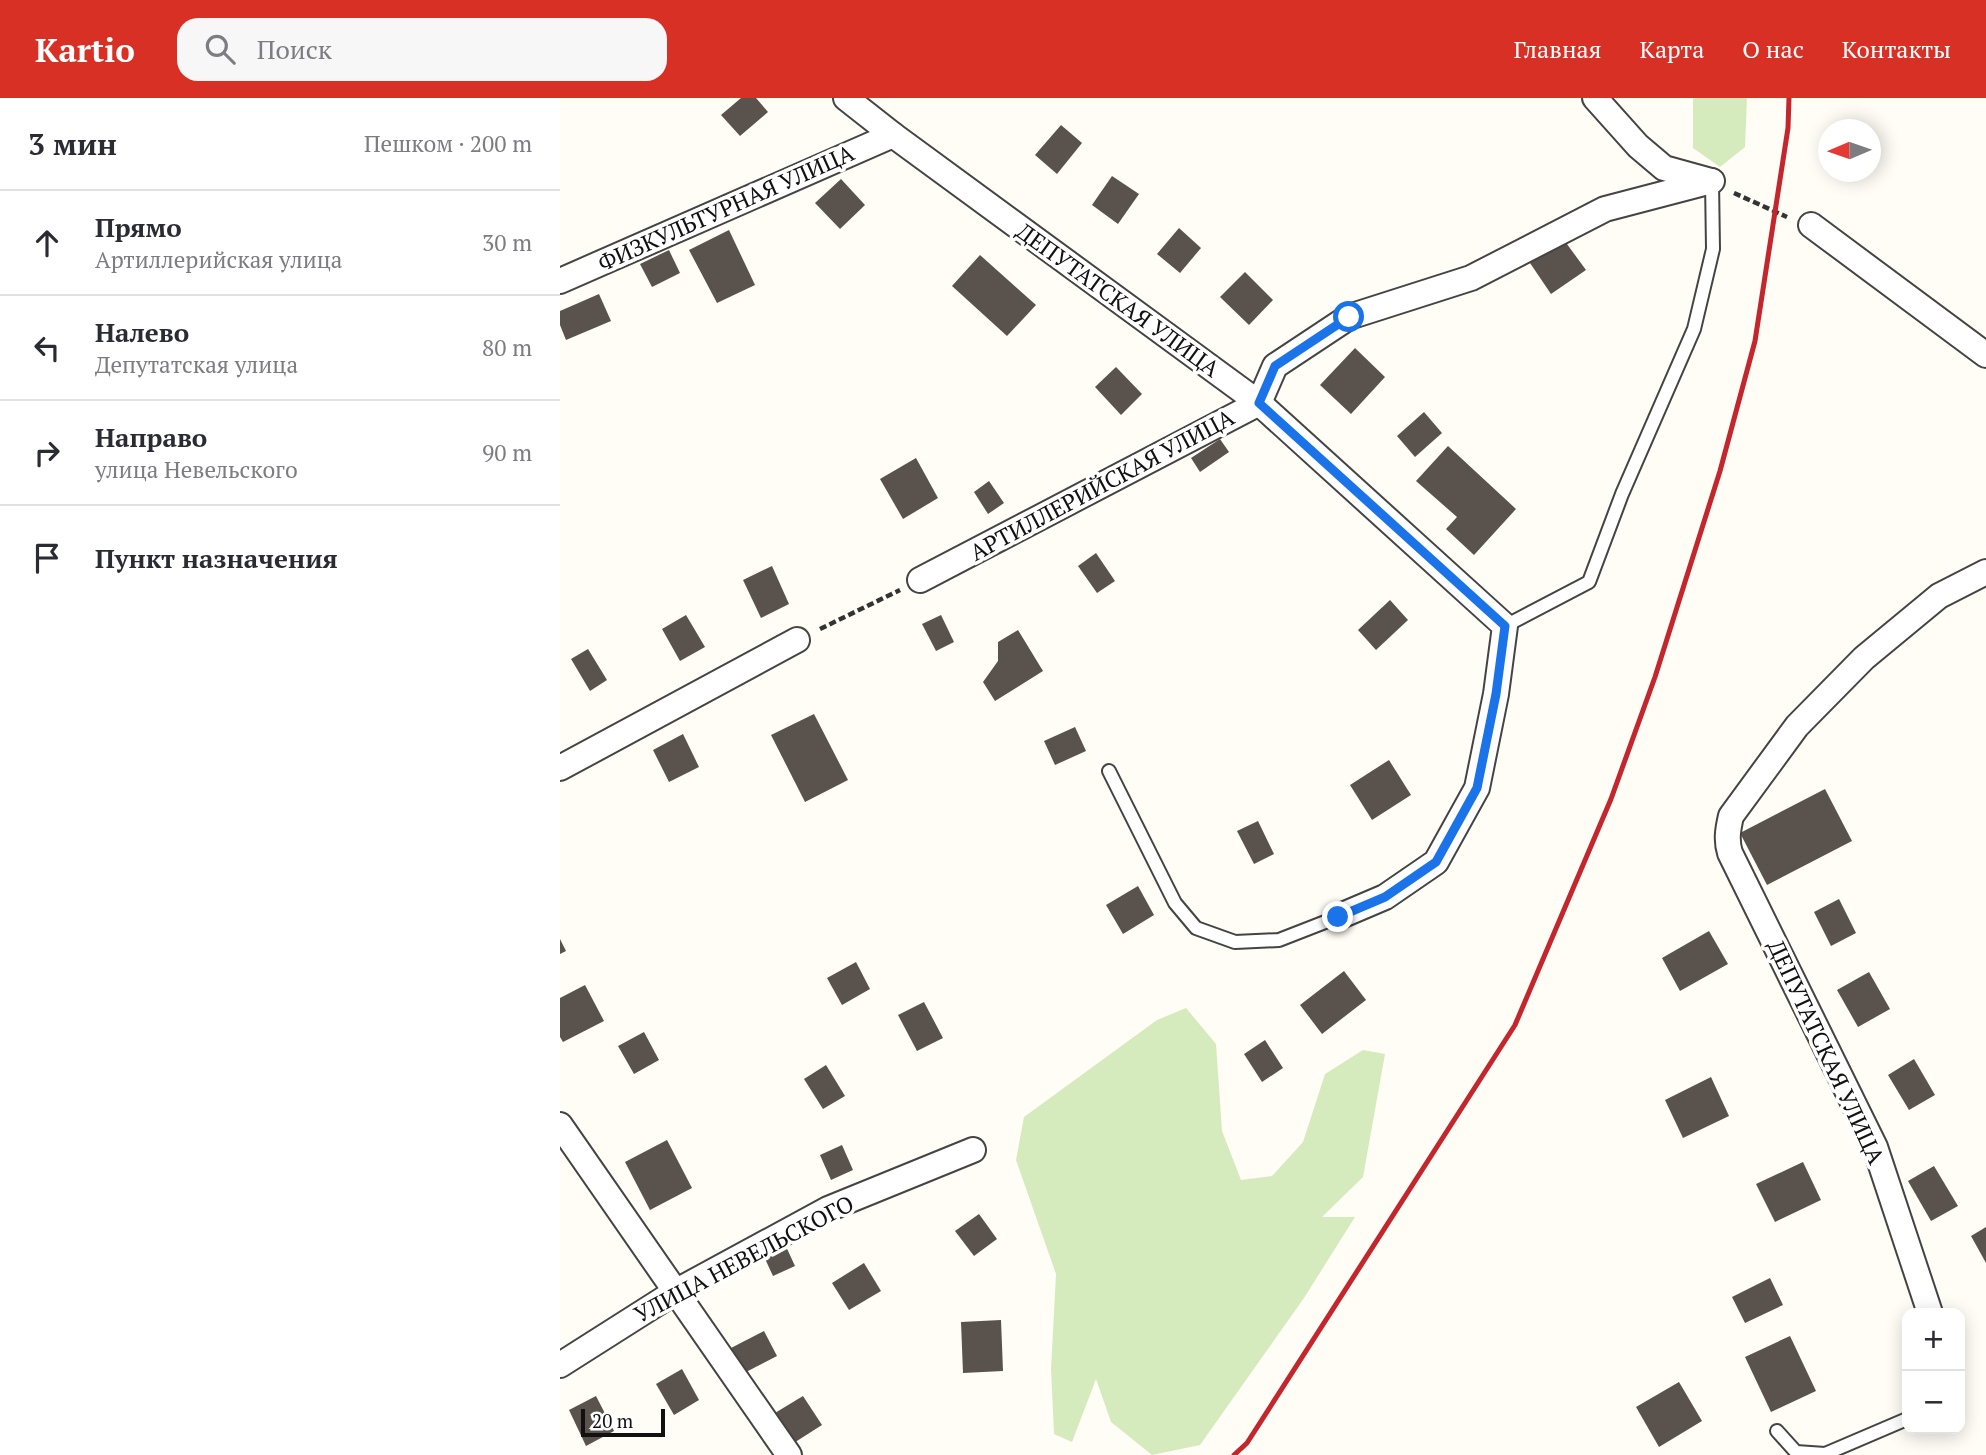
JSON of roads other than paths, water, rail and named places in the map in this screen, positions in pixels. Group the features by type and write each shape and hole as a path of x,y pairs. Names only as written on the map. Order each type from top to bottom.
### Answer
{"street":[{"name":"ДЕПУТАТСКАЯ УЛИЦА","path":"846,98 1259,403 1505,626"},
{"path":"1595,98 1638,146 1664,167 1712,181"},
{"name":"ФИЗКУЛЬТУРНАЯ УЛИЦА","path":"560,281 893,135"},
{"name":"АРТИЛЛЕРИЙСКАЯ УЛИЦА","path":"920,580 1259,403 1275,366 1349,317 1471,278 1605,209 1712,181"},
{"path":"1811,225 1986,355"},
{"name":"ДЕПУТАТСКАЯ УЛИЦА","path":"1928,1308 1875,1147 1727,843 1731,816 1806,716 1864,658 1940,596 1986,572"},
{"path":"1338,917 1385,897 1436,862 1477,788 1496,694 1505,626"},
{"path":"560,768 797,640"},
{"path":"560,1125 789,1455"},
{"name":"УЛИЦА НЕВЕЛЬСКОГО","path":"560,1365 675,1293 828,1209 974,1150"}],"lane":[{"path":"1505,626 1589,582 1622,494 1694,329 1713,249 1712,181"},
{"path":"1109,771 1175,904 1196,928 1236,942 1279,940 1338,917"},
{"path":"1777,1431 1796,1452 1825,1454 1902,1421"}],"railway":[{"path":"1234,1455 1247,1443 1515,1025 1611,799 1655,677 1720,471 1755,341 1788,128 1789,98"}]}
